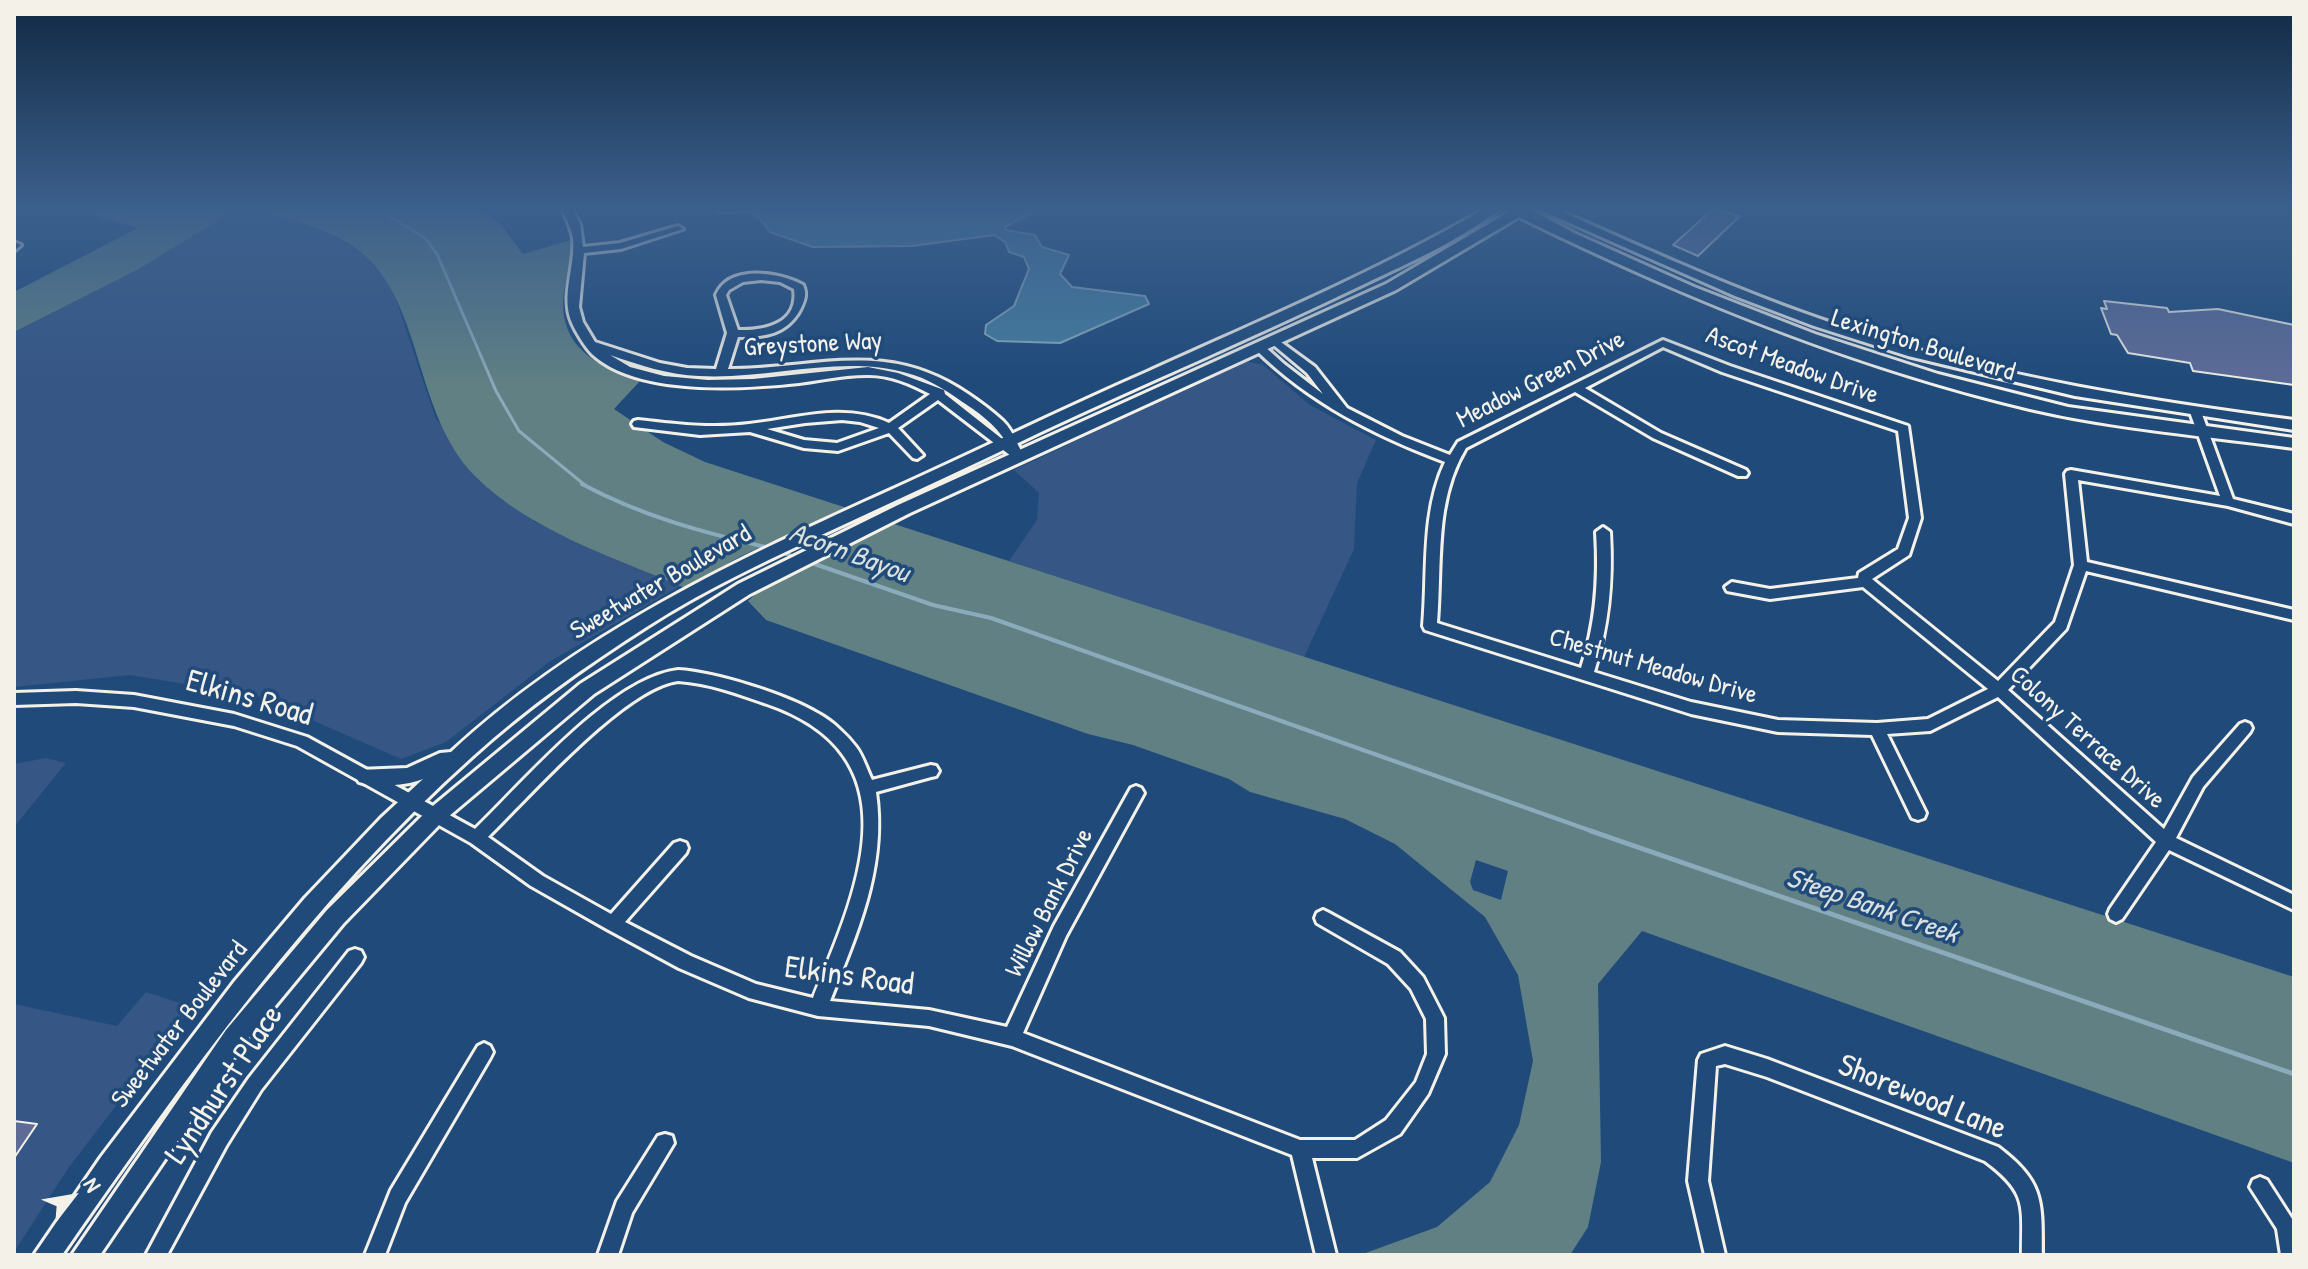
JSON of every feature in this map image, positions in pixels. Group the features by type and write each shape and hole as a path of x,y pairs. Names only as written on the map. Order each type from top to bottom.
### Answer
{"main road":[{"name":"Sweetwater Boulevard","path":"47,1255 164,1087 219,1015 314,904 411,801 474,744 572,668 640,622 717,577 1385,268"},
{"name":"Sweetwater Boulevard","path":"85,1255 234,1038 335,917 435,816 587,689 744,589 1019,456 1391,287 1422,268"},
{"name":"Lexington Boulevard","path":"1653,268 1710,299 1850,351 1996,396 2294,443"},
{"name":"Lexington Boulevard","path":"1667,268 1859,337 2043,385 2196,412 2294,425"},
{"path":"1373,275 1391,287"},
{"path":"1251,332 1274,340"},
{"path":"1251,332 1259,347"},
{"path":"1850,351 1859,337"},
{"path":"366,776 418,773 474,744"}],"street":[{"name":"Greystone Way","path":"578,268 573,306 579,329 618,366 721,373 891,373 940,393 1006,442"},
{"path":"721,373 733,333 721,295 731,282 778,278 799,287 799,303 789,321 781,327 762,334 733,333"},
{"path":"1274,340 1311,370 1342,411"},
{"name":"Meadow Green Drive","path":"1430,626 1436,510 1451,460 1462,445 1663,343 1679,349"},
{"path":"1259,347 1306,390 1393,438 1451,460"},
{"name":"Ascot Meadow Drive","path":"1679,349 1726,369 1904,429 1915,518 1904,552 1864,576 1866,582"},
{"name":"Greystone Way","path":"644,369 714,384 888,363 930,373 950,383 1019,456"},
{"path":"1577,388 1631,425 1689,454 1742,473"},
{"path":"750,428 804,444 838,447 890,428 940,393"},
{"path":"2196,412 2228,502 2294,519"},
{"path":"638,424 700,431 750,428 820,417 864,420 890,428 917,455"},
{"name":"Chestnut Meadow Drive","path":"1430,626 1691,708 1778,726 1877,729 1930,725 1999,690 2061,625 2081,565 2071,474 2228,502"},
{"path":"1586,674 1601,631 1607,587 1603,532"},
{"path":"2081,565 2294,615"},
{"path":"1732,587 1770,594 1866,582"},
{"name":"Colony Terrace Drive","path":"1866,582 1999,690 2166,841 2294,903"},
{"path":"477,838 614,709 655,681 677,674 740,689 822,723 853,755 868,788 873,837 860,904 818,1008"},
{"name":"Elkins Road","path":"14,699 76,697 134,701 234,720 302,741 477,838 537,881 613,924 685,962 755,992 818,1008 929,1018 1012,1037 1300,1149 1357,1149 1393,1127 1422,1088 1436,1054 1435,1018 1417,983 1394,958 1323,918"},
{"path":"2116,914 2166,841 2198,782 2245,728"},
{"path":"1877,729 1918,813"},
{"path":"868,788 931,771"},
{"name":"Willow Bank Drive","path":"1012,1037 1060,931 1136,793"},
{"path":"613,924 680,848"},
{"name":"Lyndhurst Place","path":"156,1255 219,1139 255,1084 355,957"},
{"path":"375,1255 398,1197 484,1052"},
{"name":"Shorewood Lane","path":"1715,1255 1698,1181 1707,1060 1725,1055 1767,1068 1991,1154 2020,1175 2031,1199 2032,1255"},
{"path":"608,1255 624,1208 665,1143"},
{"path":"1300,1149 1326,1255"},
{"path":"2260,1187 2286,1226 2291,1255"}],"shaded area":[{"path":"376,268 391,285 436,419 535,522 680,586 549,662 446,742 401,759 257,696 130,675 14,687 14,332 137,270"},
{"path":"1063,268 1060,274 1072,287 1145,296 1149,304 1060,343 997,341 985,334 986,325 1014,306 1029,269"},
{"path":"1245,361 1263,365 1310,405 1376,440 1357,483 1354,549 1304,657 1009,561 1037,520 1039,493 1014,470"},
{"path":"46,758 66,763 14,827 14,764"},
{"path":"146,992 192,1007 69,1167 14,1252 14,1004 117,1026"}],"green space":[{"path":"60,268 140,268 14,332 14,292"},
{"path":"375,268 568,268 563,302 569,333 587,355 612,370 640,381 614,409 663,442 705,462 847,508 741,556 685,588 547,528 497,496 475,476 455,451 440,423 398,303"},
{"path":"891,523 2294,977 2294,1163 1642,931 1598,984 1601,1162 1588,1227 1570,1255 1360,1255 1437,1227 1490,1182 1519,1125 1533,1061 1518,975 1485,917 1395,844 1345,819 1250,792 1229,779 1133,745 1088,734 766,620 748,601 768,582","holes":["1476,860 1508,871 1501,900 1473,890 1470,882"]}],"building":[{"path":"2104,301 2167,308 2169,312 2218,309 2294,325 2294,385 2193,371 2190,363 2128,353 2117,335 2111,334 2101,308 2107,309"},
{"path":"14,1121 37,1124 14,1158"}],"waterway":[{"name":"Acorn Bayou","path":"443,268 496,391 519,431 586,486"},
{"name":"Acorn Bayou","path":"582,484 586,486"},
{"name":"Acorn Bayou","path":"586,486 674,522 770,548"},
{"name":"Acorn Bayou","path":"779,551 797,558"},
{"name":"Acorn Bayou","path":"809,562 933,605 991,618 1597,833"},
{"name":"Steep Bank Creek","path":"1591,831 2294,1074"}]}
